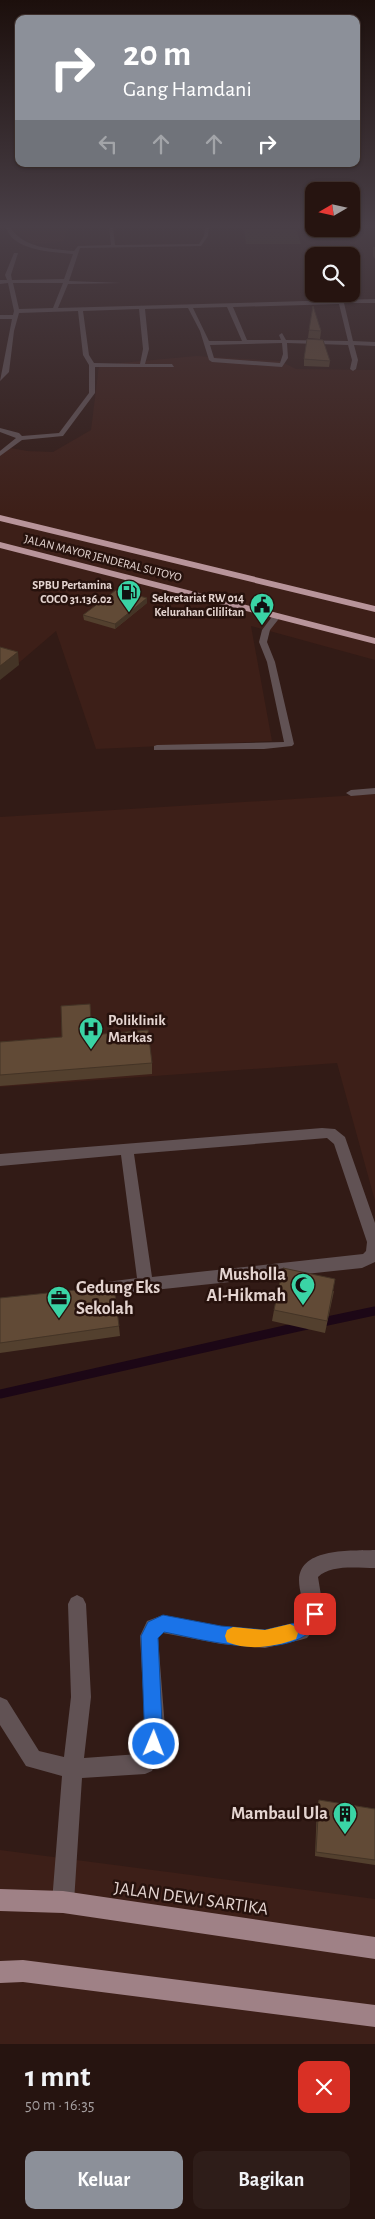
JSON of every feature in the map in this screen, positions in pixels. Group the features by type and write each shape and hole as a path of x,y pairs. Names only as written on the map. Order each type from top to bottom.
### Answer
{"highway":[{"name":"JALAN MAYOR JENDERAL SUTOYO","path":"0,518 216,572 375,609"},
{"name":"JALAN MAYOR JENDERAL SUTOYO","path":"0,545 375,641"}],"main road":[{"name":"JALAN DEWI SARTIKA","path":"0,1900 63,1902 375,1948"},
{"path":"0,1972 22,1971 375,2016"}],"street":[{"path":"0,379 6,372 14,322"},
{"path":"0,454 20,438 54,437 63,433 66,425 92,393 92,365 86,355 82,322"},
{"path":"142,366 146,349 143,322"},
{"path":"198,322 208,343 212,360 281,365 285,360 283,338"},
{"path":"237,322 245,342"},
{"path":"347,322 355,360 353,369"},
{"path":"208,343 283,338 375,344"},
{"path":"92,365 172,366"},
{"path":"0,430 17,434 20,438"},
{"path":"157,748 289,744 271,662 263,642 266,630 277,616"},
{"path":"351,793 375,791"},
{"path":"0,1160 330,1134 340,1141 343,1146 374,1242 372,1255 362,1262 78,1291"},
{"path":"127,1150 145,1284"},
{"path":"0,1707 33,1759 73,1769 145,1764 154,1744 149,1636 154,1628 163,1624 221,1635 265,1639 300,1631 315,1614 308,1577 312,1568 324,1561 375,1559"},
{"path":"63,1902 73,1769 81,1697 77,1604"}],"shaded area":[{"path":"196,356 280,361 296,369 375,370 375,660 251,626 272,741 96,749 56,631 0,679 0,450 6,451 11,448 53,452 91,430 99,365"},
{"path":"375,794 375,1201 337,1063 0,1087 0,817"},
{"path":"0,1850 375,1899 375,2044 0,2044"}],"building":[{"path":"310,322 318,322 321,331 309,330"},
{"path":"307,339 323,340 330,361 304,359"},
{"path":"116,590 147,598 115,624 83,615"},
{"path":"0,647 18,652 0,666"},
{"name":"Poliklinik Markas","path":"90,1004 92,1035 148,1030 152,1063 0,1075 0,1042 62,1037 61,1006"},
{"name":"Musholla Al-Hikmah","path":"283,1268 335,1279 327,1321 274,1310"},
{"name":"Gedung Eks Sekolah","path":"114,1286 119,1326 0,1343 0,1298"},
{"name":"Mambaul Ula","path":"319,1800 375,1809 375,1860 316,1852"}],"waterway":[{"path":"318,1323 375,1311"},
{"path":"0,1394 307,1325"}],"slow traffic":[{"path":"233,1636 265,1639 290,1633"}],"place":[{"name":"SPBU Pertamina COCO 31.136.02","path":"129,613"},
{"name":"Sekretariat RW 014 Kelurahan Cililitan","path":"262,626"},
{"name":"Poliklinik Markas","path":"91,1050"},
{"name":"Musholla Al-Hikmah","path":"303,1306"},
{"name":"Gedung Eks Sekolah","path":"59,1319"},
{"name":"Mambaul Ula","path":"345,1835"}],"route":[{"path":"154,1744 155,1728 149,1636 154,1628 163,1624 221,1635 265,1639 300,1631 315,1614"}]}
